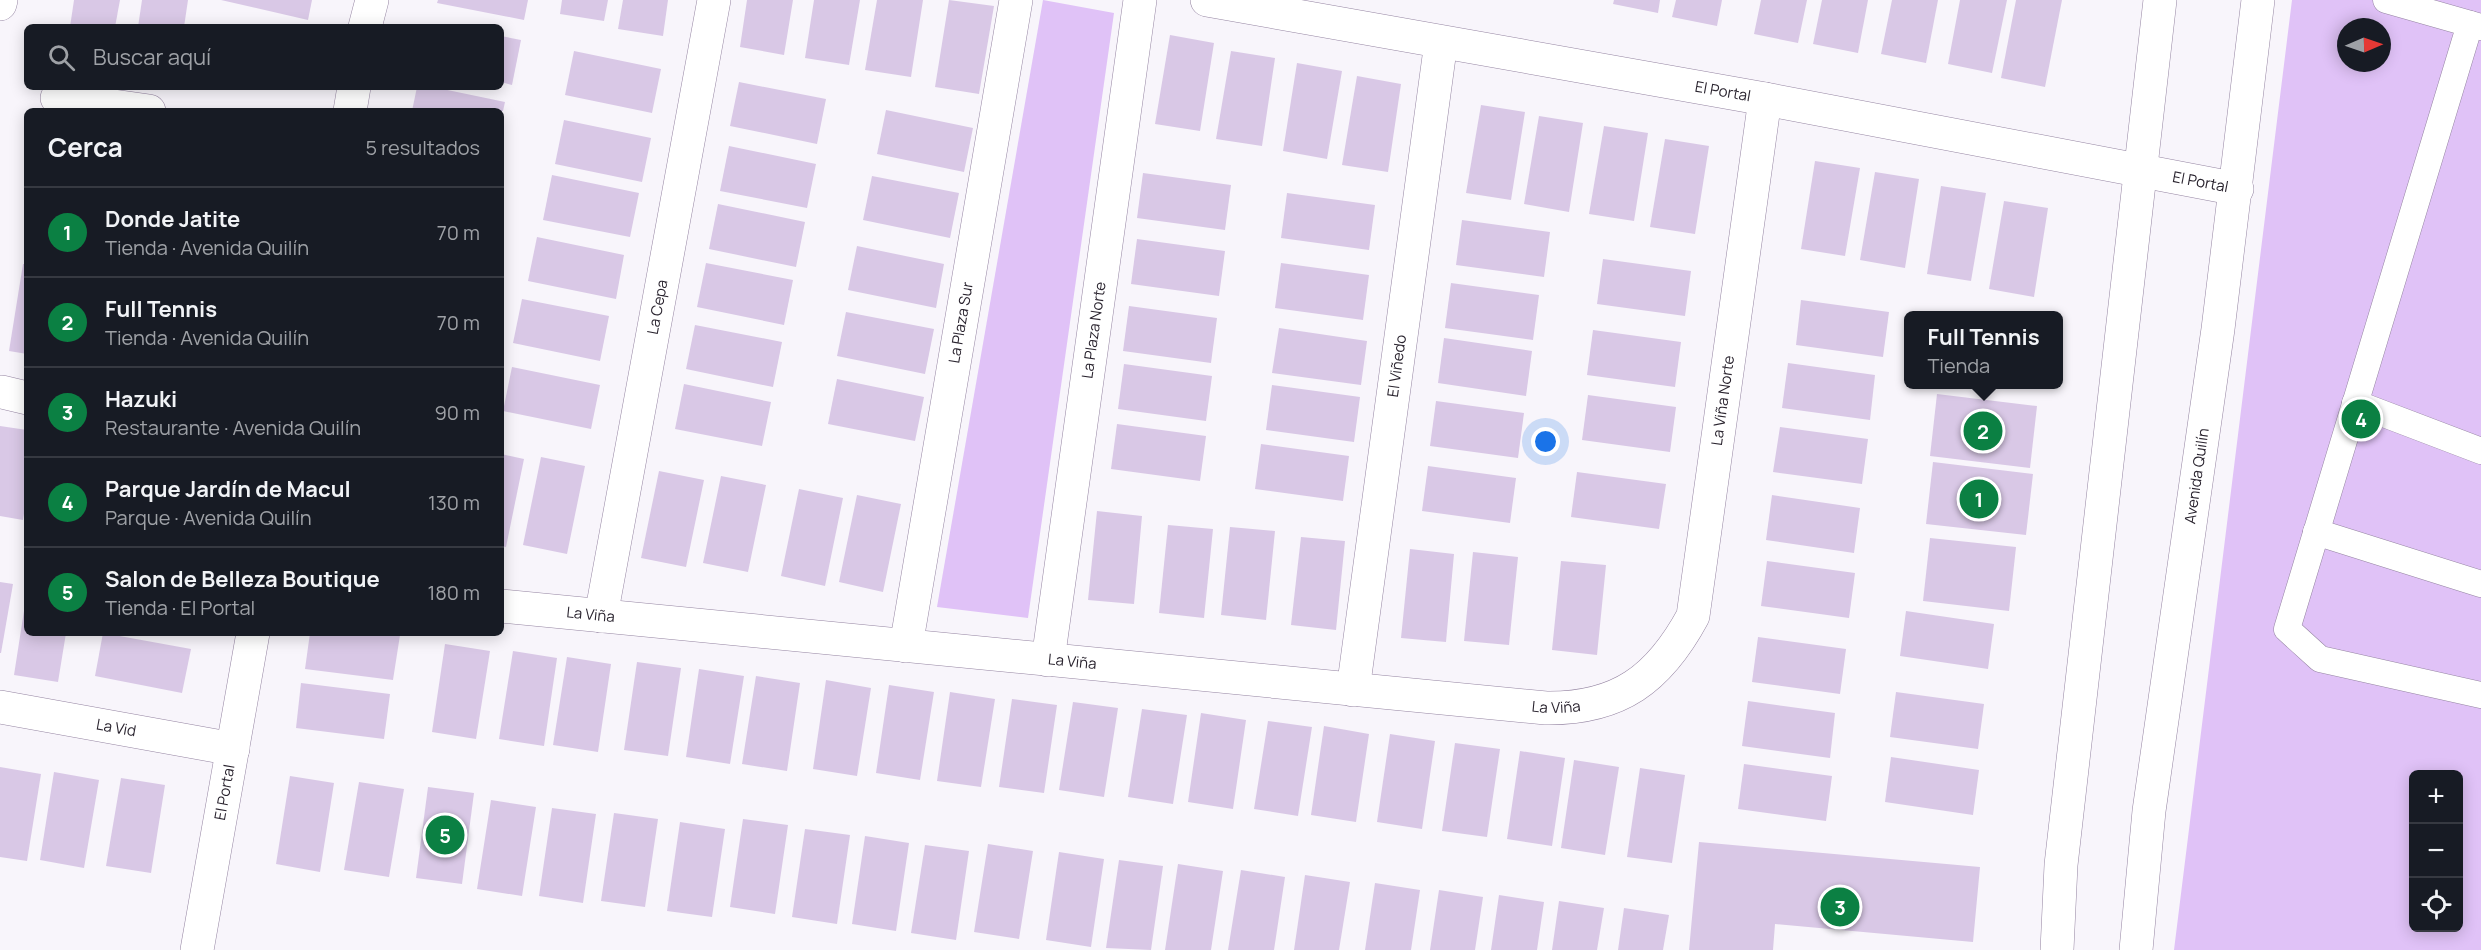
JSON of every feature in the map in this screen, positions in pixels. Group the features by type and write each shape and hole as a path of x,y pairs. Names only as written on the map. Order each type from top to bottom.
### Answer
{"street":[{"path":"366,24 372,0"},
{"name":"La Cepa","path":"601,616 714,0"},
{"name":"La Plaza Sur","path":"906,646 1016,0"},
{"name":"La Plaza Norte","path":"1048,660 1140,0"},
{"name":"El Portal","path":"1208,0 1765,99 2236,189"},
{"path":"2056,950 2061,865 2160,0"},
{"name":"Avenida Quilín","path":"2136,950 2149,811 2236,189 2258,0"},
{"name":"El Viñedo","path":"1353,690 1441,42"},
{"path":"350,108 354,90"},
{"path":"57,98 128,108"},
{"name":"La Viña Norte","path":"1641,682 1663,664 1680,641 1693,616 1765,99"},
{"name":"La Viña","path":"504,606 1353,690 1571,708 1596,704 1620,696 1641,682"},
{"name":"El Portal","path":"197,950 252,636"},
{"name":"La Vid","path":"0,707 233,749"}],"lane":[{"path":"2386,0 2475,25 2355,403 2287,629 2320,659 2481,695"},
{"path":"2355,403 2481,451"},
{"path":"2316,532 2481,584"}],"shaded area":[{"path":"1043,0 1114,13 1028,618 937,607"},
{"path":"2292,0 2481,0 2481,950 2174,950"}],"building":[{"path":"74,0 120,0 116,24 70,24"},
{"path":"142,0 188,0 184,24 138,24"},
{"path":"221,0 312,0 308,20"},
{"path":"438,0 528,0 524,20 437,3"},
{"path":"562,0 608,0 604,21 560,14"},
{"path":"623,0 668,0 663,36 618,29"},
{"path":"747,0 793,0 784,55 740,47"},
{"path":"814,0 860,0 849,65 805,58"},
{"path":"877,0 923,0 911,77 865,70"},
{"path":"949,0 994,6 979,94 935,87"},
{"path":"1614,0 1660,0 1658,13 1613,4"},
{"path":"1676,0 1722,0 1717,26 1672,17"},
{"path":"1761,0 1807,0 1798,43 1754,34"},
{"path":"1822,0 1868,0 1858,53 1813,44"},
{"path":"1892,0 1938,0 1926,63 1881,54"},
{"path":"1960,0 2007,0 1992,73 1948,64"},
{"path":"2016,0 2062,0 2045,87 2001,78"},
{"path":"1170,35 1214,43 1200,131 1155,124"},
{"path":"504,37 521,40 512,85 504,83"},
{"path":"574,51 661,69 652,113 565,95"},
{"path":"1231,51 1275,58 1262,146 1216,139"},
{"path":"1297,63 1342,71 1327,159 1283,151"},
{"path":"1357,76 1401,84 1388,172 1342,165"},
{"path":"739,82 826,99 817,144 730,126"},
{"path":"416,90 447,90 505,102 504,108 413,108"},
{"path":"1481,105 1525,112 1511,200 1466,193"},
{"path":"886,110 973,128 964,172 877,154"},
{"path":"1539,116 1583,123 1569,212 1524,204"},
{"path":"564,120 651,138 642,182 555,164"},
{"path":"1604,126 1648,133 1634,221 1589,214"},
{"path":"1665,139 1709,146 1695,234 1650,227"},
{"path":"729,146 816,164 807,208 720,191"},
{"path":"1815,161 1860,168 1845,256 1801,249"},
{"path":"1875,172 1919,179 1905,268 1860,260"},
{"path":"1143,173 1231,185 1225,230 1137,218"},
{"path":"552,175 639,193 630,237 543,220"},
{"path":"872,176 959,193 950,238 863,220"},
{"path":"1941,186 1986,193 1971,281 1927,274"},
{"path":"1287,193 1375,205 1369,250 1281,238"},
{"path":"2004,201 2048,208 2034,297 1989,289"},
{"path":"718,204 805,222 796,267 709,249"},
{"path":"1462,220 1550,232 1544,277 1456,265"},
{"path":"537,237 624,255 616,299 528,281"},
{"path":"1137,239 1225,251 1219,296 1131,284"},
{"path":"857,246 944,264 936,308 848,290"},
{"path":"1603,259 1691,271 1685,316 1597,304"},
{"path":"706,263 793,280 784,325 697,307"},
{"path":"1281,263 1369,275 1363,320 1275,308"},
{"path":"23,264 24,264 24,354 9,351"},
{"path":"1451,283 1539,295 1533,340 1445,328"},
{"path":"522,299 609,316 600,361 513,343"},
{"path":"1801,300 1889,312 1883,357 1796,345"},
{"path":"1129,306 1217,318 1211,363 1123,351"},
{"path":"846,312 934,329 925,374 837,356"},
{"path":"695,325 782,342 773,387 686,369"},
{"path":"1279,328 1367,341 1361,385 1272,373"},
{"path":"1593,330 1681,342 1675,387 1587,375"},
{"path":"1444,338 1532,351 1526,396 1438,383"},
{"path":"1788,363 1875,375 1870,420 1782,408"},
{"path":"1124,364 1212,376 1206,421 1118,409"},
{"path":"512,367 600,385 591,429 504,411"},
{"path":"837,379 924,397 915,441 828,424"},
{"path":"684,384 771,402 762,446 675,429"},
{"path":"1272,385 1360,397 1354,442 1266,430"},
{"path":"1937,394 2037,406 2030,468 1930,456"},
{"path":"1588,395 1676,407 1670,452 1582,440"},
{"path":"1436,401 1524,413 1518,458 1430,446"},
{"path":"1117,424 1206,436 1200,481 1111,469"},
{"path":"0,426 24,430 24,514 23,520 0,516"},
{"path":"1780,427 1868,439 1862,484 1773,472"},
{"path":"1261,444 1349,456 1343,501 1255,489"},
{"path":"504,455 524,459 506,547 504,547"},
{"path":"541,457 585,466 567,554 523,545"},
{"path":"1933,462 2033,474 2026,535 1926,524"},
{"path":"1428,466 1516,478 1510,523 1422,511"},
{"path":"659,471 704,480 686,567 641,558"},
{"path":"1577,472 1666,484 1659,529 1571,517"},
{"path":"721,476 766,485 748,572 703,563"},
{"path":"799,489 843,498 825,586 781,576"},
{"path":"857,495 901,504 883,592 839,582"},
{"path":"1772,495 1860,508 1854,553 1766,540"},
{"path":"1097,511 1142,516 1134,604 1088,600"},
{"path":"1168,525 1213,529 1204,618 1159,613"},
{"path":"1230,527 1275,531 1266,620 1221,615"},
{"path":"1301,537 1345,541 1336,630 1291,625"},
{"path":"1930,538 2016,547 2009,611 1923,601"},
{"path":"1410,549 1454,554 1446,642 1401,638"},
{"path":"1473,552 1518,557 1509,645 1464,641"},
{"path":"1561,561 1606,565 1597,655 1552,650"},
{"path":"1767,561 1855,573 1849,618 1761,606"},
{"path":"0,582 13,584 1,653 0,653"},
{"path":"24,611 24,636 66,636 58,682 14,675"},
{"path":"1906,611 1994,624 1988,669 1900,656"},
{"path":"102,636 120,636 191,649 182,693 95,676"},
{"path":"310,636 400,636 393,680 305,669"},
{"path":"1758,637 1846,649 1840,694 1752,682"},
{"path":"445,644 490,651 476,739 432,732"},
{"path":"513,651 557,658 544,746 499,739"},
{"path":"567,657 611,664 598,752 553,745"},
{"path":"637,662 681,668 668,756 624,750"},
{"path":"699,669 744,676 730,764 686,757"},
{"path":"756,676 800,683 787,771 742,764"},
{"path":"826,680 871,688 857,776 813,769"},
{"path":"301,683 390,694 384,739 296,728"},
{"path":"889,685 934,692 920,780 876,773"},
{"path":"950,692 995,699 981,787 937,781"},
{"path":"1896,692 1984,704 1978,749 1890,737"},
{"path":"1012,699 1057,705 1044,793 999,787"},
{"path":"1748,701 1835,713 1830,758 1742,746"},
{"path":"1073,702 1118,708 1104,797 1059,790"},
{"path":"1142,709 1187,715 1173,804 1128,797"},
{"path":"1201,713 1246,720 1233,809 1188,802"},
{"path":"1268,721 1312,727 1298,816 1254,809"},
{"path":"1324,726 1369,734 1356,822 1311,815"},
{"path":"1390,734 1435,741 1422,829 1377,822"},
{"path":"1455,743 1500,749 1487,837 1442,831"},
{"path":"1520,751 1565,758 1552,846 1507,839"},
{"path":"1891,757 1979,770 1973,815 1885,802"},
{"path":"1574,760 1619,767 1605,855 1561,848"},
{"path":"1744,764 1832,776 1826,821 1738,809"},
{"path":"0,767 41,774 27,861 0,857"},
{"path":"1640,768 1685,775 1672,863 1627,857"},
{"path":"54,772 99,780 84,868 40,860"},
{"path":"290,776 334,783 320,872 276,864"},
{"path":"121,778 165,785 151,873 106,866"},
{"path":"359,782 404,789 389,877 344,870"},
{"path":"428,787 474,793 462,884 416,878"},
{"path":"491,800 536,807 522,896 477,889"},
{"path":"552,808 596,814 583,903 539,896"},
{"path":"614,813 658,819 645,907 601,901"},
{"path":"743,819 788,825 775,914 730,907"},
{"path":"680,822 725,829 712,917 667,911"},
{"path":"805,829 850,835 837,924 792,917"},
{"path":"865,836 909,843 896,931 852,924"},
{"path":"1699,842 1980,867 1973,942 1775,924 1773,950 1689,950"},
{"path":"988,844 1033,851 1019,939 974,932"},
{"path":"925,845 969,851 956,940 911,933"},
{"path":"1059,852 1104,859 1091,947 1046,940"},
{"path":"1119,860 1163,866 1151,950 1106,948"},
{"path":"1178,864 1223,871 1211,950 1165,950"},
{"path":"1241,870 1285,877 1274,950 1228,950"},
{"path":"1305,875 1350,882 1339,950 1294,950"},
{"path":"1375,883 1420,890 1411,950 1365,950"},
{"path":"1439,890 1483,897 1475,950 1430,950"},
{"path":"1499,895 1544,902 1537,950 1491,950"},
{"path":"1559,901 1604,908 1597,950 1552,950"},
{"path":"1624,908 1669,915 1663,950 1618,950"}],"place":[{"name":"Parque Jardín de Macul","path":"2361,419"},
{"name":"Full Tennis","path":"1983,431"},
{"name":"Donde Jatite","path":"1979,499"},
{"name":"Salon de Belleza Boutique","path":"445,835"},
{"name":"Hazuki","path":"1840,907"}]}
